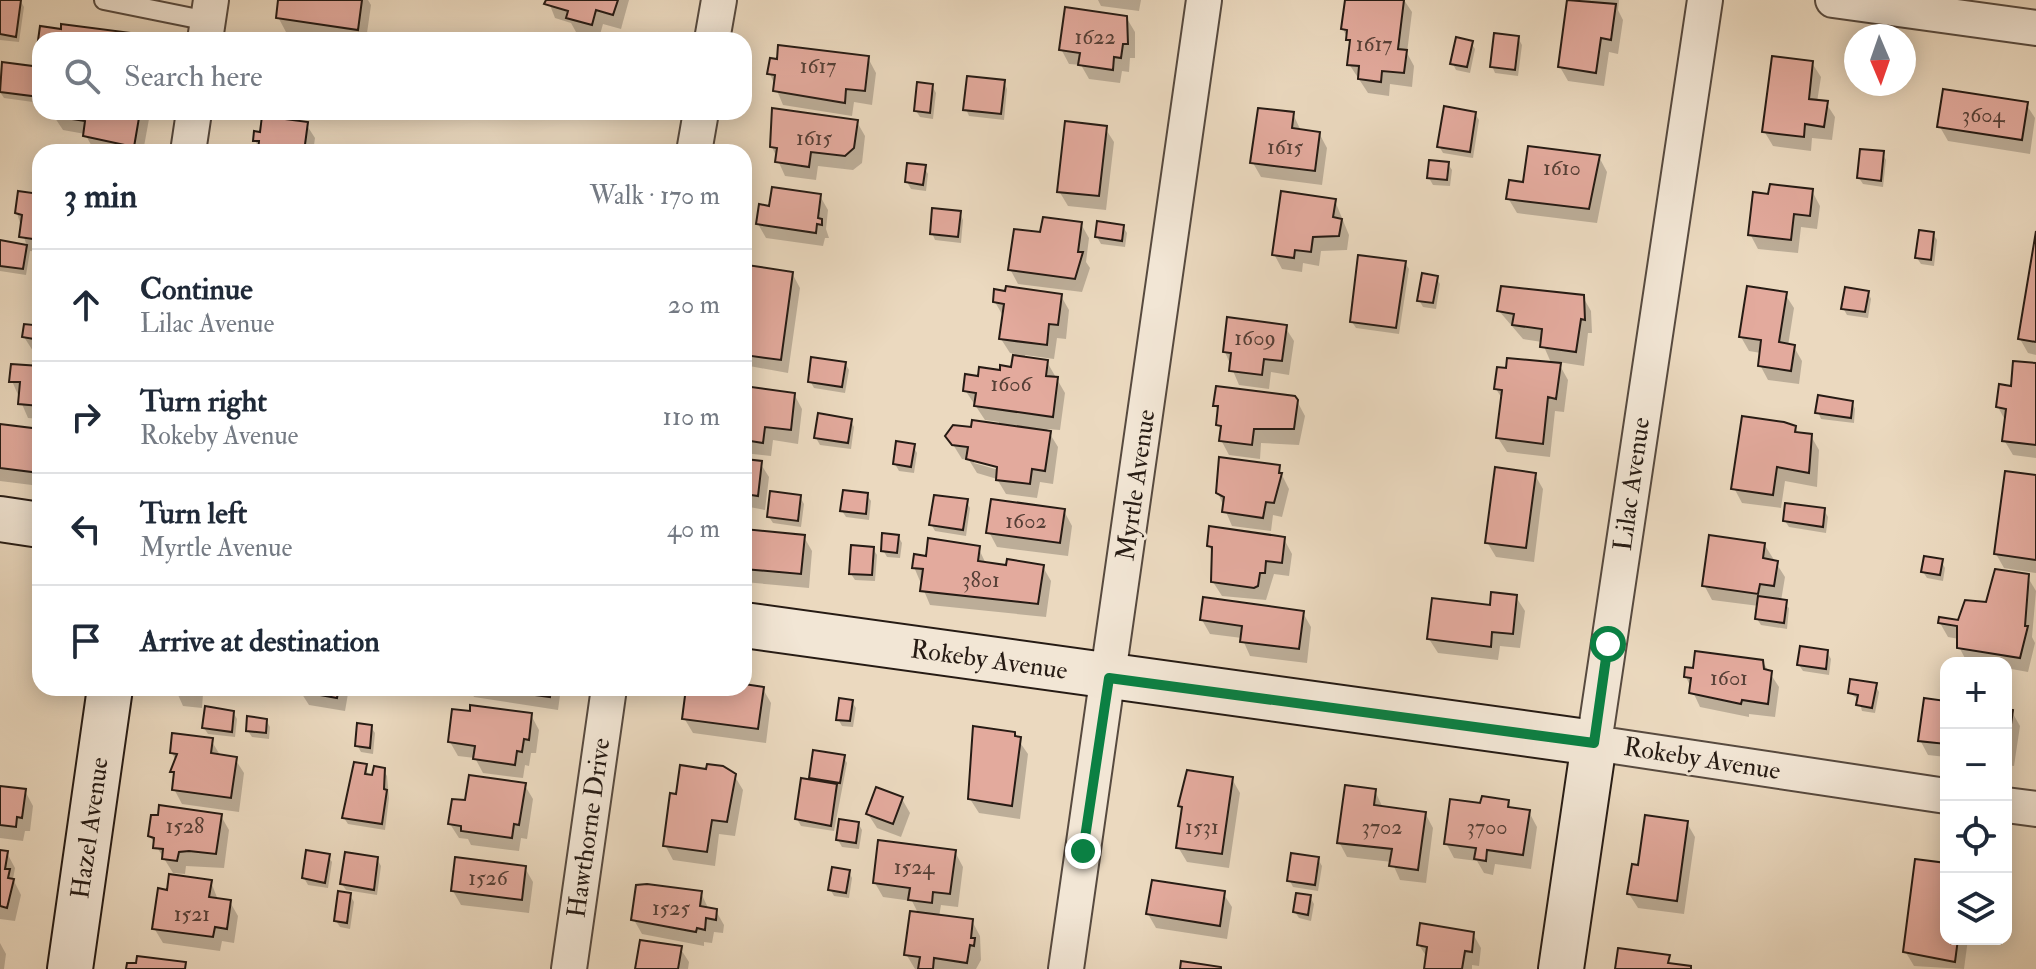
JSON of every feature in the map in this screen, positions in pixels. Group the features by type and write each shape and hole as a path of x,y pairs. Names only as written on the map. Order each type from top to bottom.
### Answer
{"street":[{"path":"713,32 719,0"},
{"name":"Myrtle Avenue","path":"1066,969 1204,0"},
{"name":"Lilac Avenue","path":"1561,969 1705,0"},
{"path":"1833,0 2036,28"},
{"path":"189,144 193,120"},
{"path":"695,144 700,120"},
{"path":"0,519 32,524"},
{"name":"Rokeby Avenue","path":"752,626 1594,743 1940,795"},
{"name":"Hazel Avenue","path":"70,969 109,696"},
{"name":"Hawthorne Drive","path":"569,969 608,696"},
{"path":"2012,806 2036,809"}],"lane":[{"path":"104,0 208,20"}],"building":[{"path":"0,0 21,0 16,37 0,34"},
{"path":"278,0 362,0 358,30 276,18"},
{"path":"546,0 618,0 613,15 596,10 592,25 566,18 568,11 544,4"},
{"path":"1345,0 1404,0 1398,49 1407,50 1404,73 1382,71 1381,82 1358,79 1359,66 1347,65 1350,40 1346,40 1347,30 1341,29"},
{"path":"1567,0 1616,4 1611,40 1601,38 1596,73 1558,67"},
{"path":"1065,7 1127,16 1128,44 1123,44 1121,58 1114,57 1113,70 1078,65 1080,53 1059,50"},
{"path":"61,24 124,32 39,32 40,26 61,29"},
{"path":"1494,33 1519,36 1515,70 1490,67"},
{"path":"1456,37 1473,41 1467,67 1450,64"},
{"path":"778,45 869,56 865,91 846,89 845,103 773,91 775,75 767,74 770,58 777,59"},
{"path":"1772,56 1813,61 1809,99 1828,101 1824,127 1805,124 1804,137 1762,132"},
{"path":"2,62 32,66 32,96 0,92"},
{"path":"967,76 1005,80 1001,114 963,110"},
{"path":"917,82 933,84 930,113 914,111"},
{"path":"1943,89 2028,102 2022,140 1937,127"},
{"path":"1444,106 1476,112 1470,152 1437,147"},
{"path":"772,108 858,120 854,148 845,156 811,152 809,167 775,162 777,148 770,147"},
{"path":"1258,108 1294,112 1292,128 1320,132 1315,171 1250,163"},
{"path":"79,120 139,120 135,144 83,136 85,121"},
{"path":"262,120 308,122 305,144 259,144 259,141 253,141 254,131 260,132"},
{"path":"1065,121 1107,126 1099,196 1057,192"},
{"path":"1528,146 1600,155 1589,209 1506,199 1509,180 1523,182"},
{"path":"1860,149 1884,151 1881,181 1857,178"},
{"path":"1429,160 1449,162 1447,180 1427,178"},
{"path":"907,163 926,165 923,185 905,182"},
{"path":"1770,184 1813,189 1810,216 1794,214 1791,240 1748,235 1753,192 1768,194"},
{"path":"772,187 821,194 818,218 822,219 822,225 817,224 816,233 756,224 759,204 769,206"},
{"path":"18,191 32,193 32,239 19,237 22,215 15,213"},
{"path":"1281,191 1336,199 1333,217 1342,219 1339,236 1313,237 1311,252 1295,250 1294,258 1272,255"},
{"path":"932,208 961,211 958,237 930,234"},
{"path":"1043,217 1082,222 1078,252 1083,252 1075,279 1008,270 1014,229 1040,232"},
{"path":"1097,221 1124,225 1122,241 1095,237"},
{"path":"1919,230 1934,232 1931,260 1915,258"},
{"path":"2036,231 2036,342 2018,339"},
{"path":"0,240 27,245 23,269 0,266"},
{"path":"1358,255 1406,261 1396,328 1350,322"},
{"path":"752,266 793,272 781,360 752,356"},
{"path":"1422,273 1438,276 1433,303 1417,301"},
{"path":"1006,286 1062,294 1058,325 1049,324 1047,345 999,339 1004,304 993,302 994,289 1005,291"},
{"path":"1501,286 1584,295 1585,320 1581,319 1576,352 1540,347 1542,329 1512,325 1514,314 1497,311"},
{"path":"1747,286 1787,292 1779,342 1795,345 1791,371 1758,366 1761,340 1739,337"},
{"path":"1845,287 1869,291 1865,312 1841,309"},
{"path":"1227,317 1287,325 1282,361 1264,359 1262,375 1229,371 1231,353 1223,352"},
{"path":"24,324 32,325 32,339 22,337"},
{"path":"1013,355 1048,360 1046,376 1058,377 1053,417 974,406 976,393 963,391 965,374 978,376 979,367 1000,370 1000,365 1011,367"},
{"path":"811,357 846,362 842,387 808,382"},
{"path":"1507,358 1561,363 1556,399 1548,397 1543,444 1496,438 1502,390 1494,389 1497,367 1506,368"},
{"path":"2013,361 2036,363 2036,445 2002,441 2006,409 1996,407 1999,384 2011,386"},
{"path":"11,364 32,365 32,405 18,404 20,382 9,382"},
{"path":"1216,386 1295,396 1298,400 1294,429 1254,429 1252,445 1219,441 1221,426 1216,425 1218,406 1213,406"},
{"path":"752,387 795,393 791,430 765,427 763,443 752,441"},
{"path":"1818,395 1853,401 1851,418 1815,413"},
{"path":"818,413 852,419 848,443 814,438"},
{"path":"1742,416 1784,422 1796,426 1795,432 1812,434 1809,473 1777,467 1773,495 1731,489"},
{"path":"972,420 1051,431 1045,471 1032,469 1030,484 996,480 997,467 966,459 968,447 952,445 945,436 953,425 971,427"},
{"path":"0,424 32,428 32,472 0,468"},
{"path":"896,441 915,444 911,467 893,464"},
{"path":"1219,457 1280,465 1279,473 1282,473 1274,503 1266,502 1263,518 1222,512 1224,497 1216,493"},
{"path":"752,460 762,461 758,496 752,495"},
{"path":"1495,467 1536,473 1526,548 1485,543"},
{"path":"2005,471 2036,475 2036,560 1994,554"},
{"path":"843,490 868,493 866,514 840,511"},
{"path":"770,491 801,495 798,521 767,517"},
{"path":"934,495 968,499 963,530 929,525"},
{"path":"991,499 1065,509 1060,543 986,533"},
{"path":"1785,503 1825,508 1823,527 1783,521"},
{"path":"1209,526 1285,537 1282,563 1266,561 1265,573 1260,573 1258,586 1254,588 1211,582 1212,547 1207,546"},
{"path":"752,530 805,535 801,574 752,570"},
{"path":"882,533 899,535 897,553 881,551"},
{"path":"1709,535 1765,543 1763,558 1778,561 1774,586 1760,584 1758,594 1702,586"},
{"path":"928,538 980,546 978,561 1006,565 1007,559 1044,565 1038,604 920,591 923,569 912,568 914,554 926,556"},
{"path":"851,545 874,547 872,575 849,574"},
{"path":"1924,556 1943,559 1940,575 1921,572"},
{"path":"1995,569 2029,574 2025,626 2028,626 2020,658 1957,648 1957,626 1938,623 1939,617 1958,620 1965,600 1986,602"},
{"path":"1491,592 1517,595 1513,634 1492,632 1491,647 1427,639 1432,598 1490,605"},
{"path":"1758,596 1787,600 1784,623 1755,619"},
{"path":"1203,597 1304,611 1299,649 1240,642 1242,626 1200,620"},
{"path":"1800,646 1828,650 1826,669 1797,665"},
{"path":"1695,651 1763,660 1764,669 1772,671 1768,704 1742,700 1741,704 1689,693 1691,678 1684,677 1685,667 1693,668"},
{"path":"1850,679 1877,683 1872,708 1856,705 1858,695 1848,693"},
{"path":"752,685 764,687 758,729 682,719 685,696 752,696"},
{"path":"839,698 853,700 850,721 836,720"},
{"path":"1924,698 1940,700 1940,743 1918,741"},
{"path":"470,705 532,713 529,740 524,739 522,752 517,751 515,765 473,759 475,746 448,742 452,709 470,711"},
{"path":"205,706 234,711 232,732 202,728"},
{"path":"247,716 267,719 266,733 246,731"},
{"path":"357,723 372,725 370,748 355,746"},
{"path":"973,726 1015,732 1015,736 1021,737 1012,806 968,799"},
{"path":"172,733 213,738 211,753 237,757 231,798 172,790 174,772 170,772 177,754 170,753"},
{"path":"813,750 845,755 840,783 809,778"},
{"path":"354,762 367,764 365,774 372,775 374,766 385,768 384,789 387,790 382,824 342,818"},
{"path":"707,764 723,766 736,774 727,822 712,820 707,852 663,846 670,793 676,794 680,765 706,769"},
{"path":"1187,770 1233,777 1222,854 1176,848 1182,807 1178,806"},
{"path":"469,775 526,783 519,825 514,824 512,838 461,831 461,826 448,824 452,799 465,800"},
{"path":"801,778 837,784 831,826 795,819"},
{"path":"1345,785 1376,789 1374,805 1426,812 1418,870 1389,866 1392,849 1337,843"},
{"path":"0,786 26,789 22,818 17,817 16,827 0,825"},
{"path":"876,787 903,797 893,824 866,814"},
{"path":"1482,796 1509,800 1508,807 1530,810 1523,855 1487,850 1486,861 1474,859 1476,848 1444,844 1450,799 1480,803"},
{"path":"159,805 222,814 216,854 189,851 179,852 177,861 162,859 163,849 153,848 154,838 148,836 151,815 158,815"},
{"path":"1645,815 1688,821 1677,901 1627,894 1632,864 1638,865"},
{"path":"839,819 859,822 856,843 836,840"},
{"path":"878,840 956,850 950,894 933,892 932,903 908,900 910,888 873,883"},
{"path":"0,850 8,851 5,869 10,869 8,878 14,879 7,908 0,906"},
{"path":"306,850 330,854 325,883 302,878"},
{"path":"345,852 378,857 374,890 340,884"},
{"path":"1291,853 1319,857 1315,885 1287,881"},
{"path":"455,857 526,866 522,900 451,891"},
{"path":"1915,859 1940,862 1940,945 1957,945 1955,962 1903,952"},
{"path":"832,867 850,870 846,893 828,890"},
{"path":"169,874 212,880 209,897 231,900 227,929 215,927 213,937 152,929 158,888 167,890"},
{"path":"1152,880 1225,891 1220,926 1146,914"},
{"path":"636,885 702,891 700,906 717,909 716,920 706,918 705,930 697,928 696,932 631,920"},
{"path":"338,891 351,893 347,923 334,921"},
{"path":"1296,893 1311,895 1308,915 1293,912"},
{"path":"910,911 973,919 971,938 975,938 974,946 970,945 967,963 934,958 933,969 918,969 920,957 904,955"},
{"path":"1420,923 1474,932 1472,952 1465,951 1462,969 1424,969 1427,947 1417,945"},
{"path":"640,940 682,946 678,969 635,969"},
{"path":"1618,948 1670,955 1668,963 1691,966 1691,969 1615,969"},
{"path":"137,956 186,962 185,969 126,969 127,963 136,963"},
{"path":"1181,961 1221,967 1221,969 1180,969"}],"route":[{"path":"1083,851 1109,678 1594,743 1608,644"}]}
